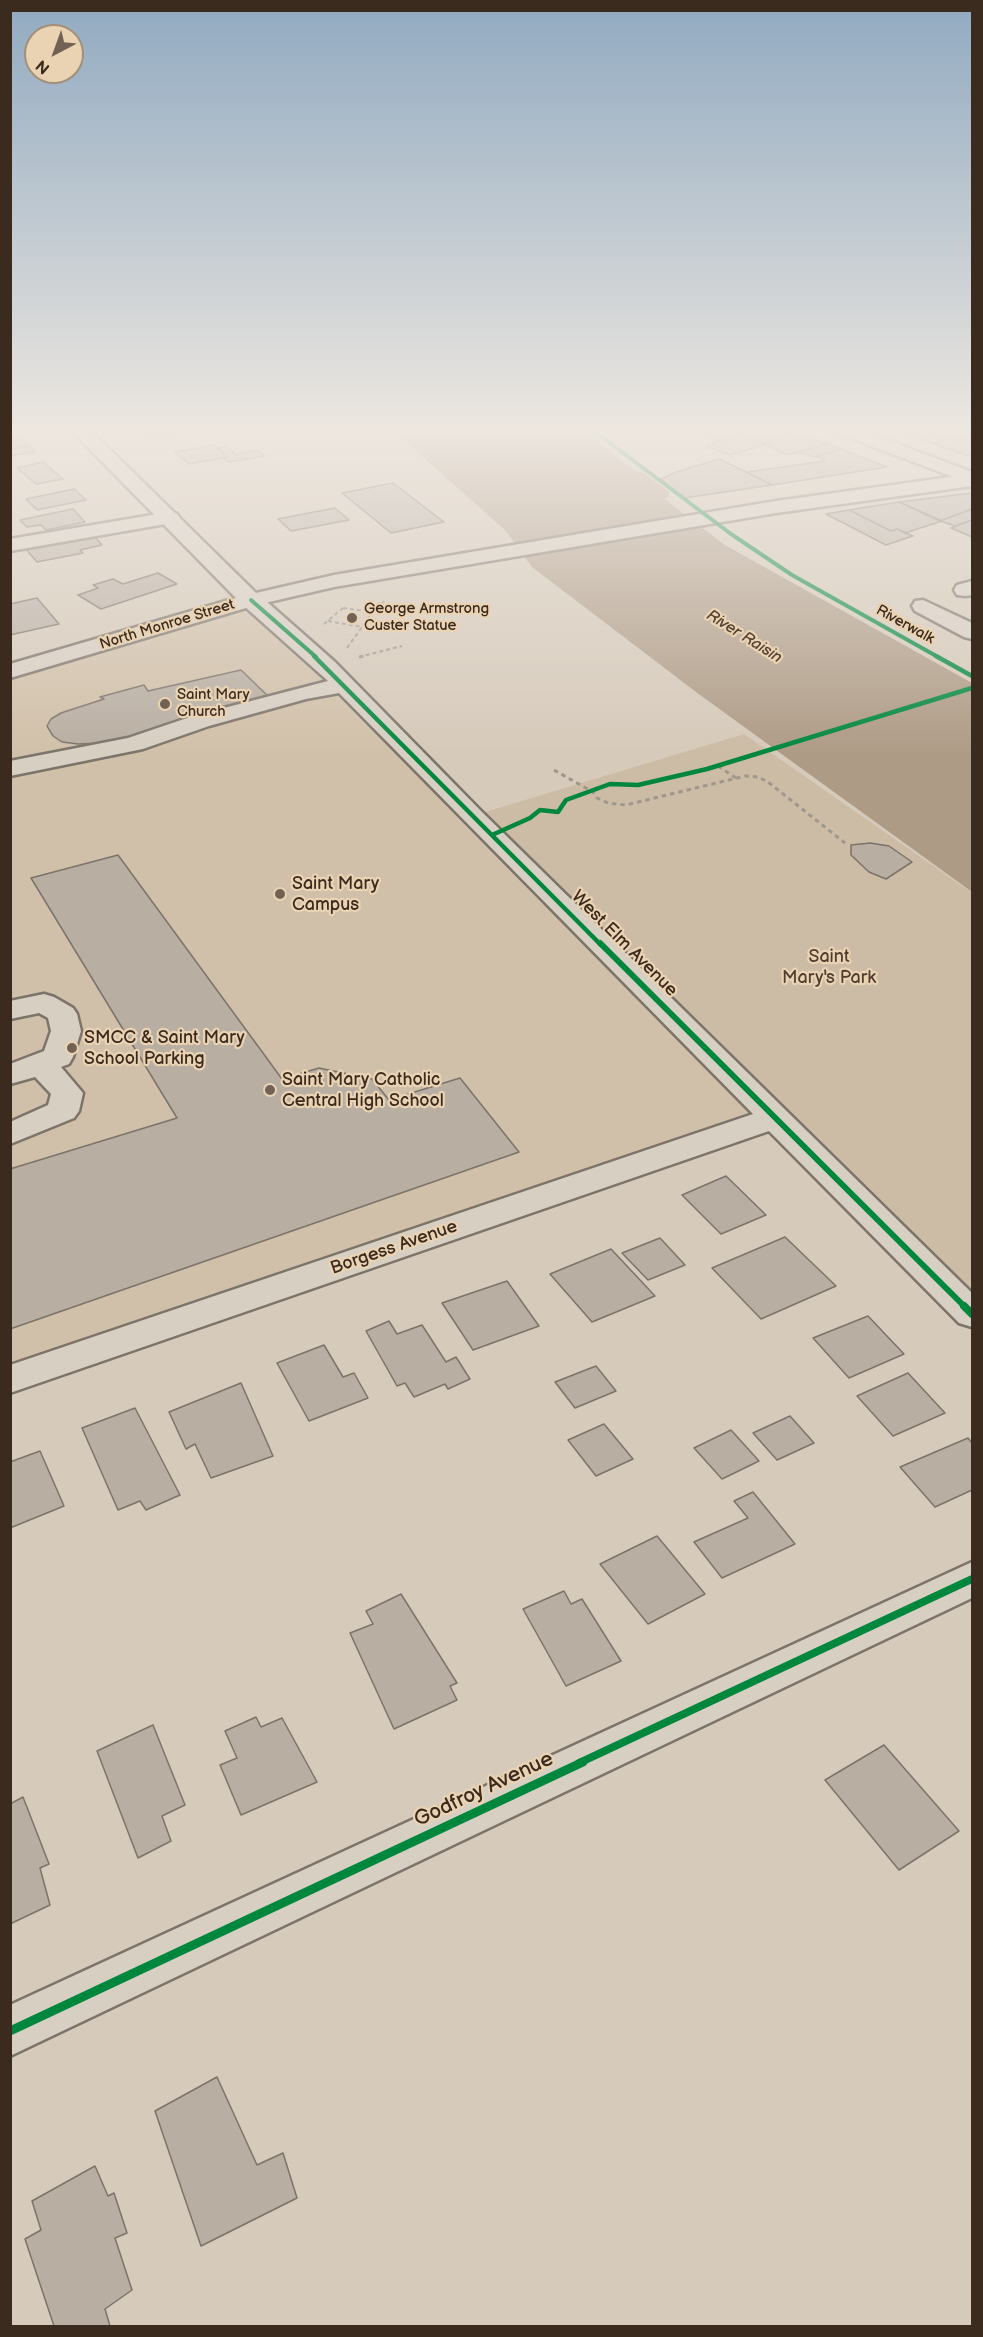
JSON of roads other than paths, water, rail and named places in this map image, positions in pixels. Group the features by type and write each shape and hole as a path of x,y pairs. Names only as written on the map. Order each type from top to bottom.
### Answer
{"street":[{"path":"10,545 57,537"},
{"name":"West Elm Avenue","path":"189,537 251,600 336,676 479,822 972,1314"},
{"name":"North Monroe Street","path":"10,671 251,600 318,585 590,537"},
{"path":"923,606 972,632"},
{"path":"10,769 134,744 201,721 303,693 336,676"},
{"path":"10,1010 44,1003 62,1014 66,1031 58,1057 10,1075"},
{"path":"10,1134 63,1111 67,1093 40,1065"},
{"name":"Borgess Avenue","path":"10,1379 777,1117"},
{"name":"Godfroy Avenue","path":"10,2031 972,1579"}],"water":[{"name":"River Raisin","path":"510,537 715,537 972,683 972,892 696,692 532,567"}],"place":[{"name":"George Armstrong Custer Statue","path":"352,618"},
{"name":"Saint Mary Church","path":"165,704"},
{"name":"Saint Mary Campus","path":"280,894"},
{"name":"SMCC & Saint Mary School Parking","path":"72,1048"},
{"name":"Saint Mary Catholic Central High School","path":"270,1090"}],"park label":[{"name":"Saint Mary's Park","path":"829,967"}]}
